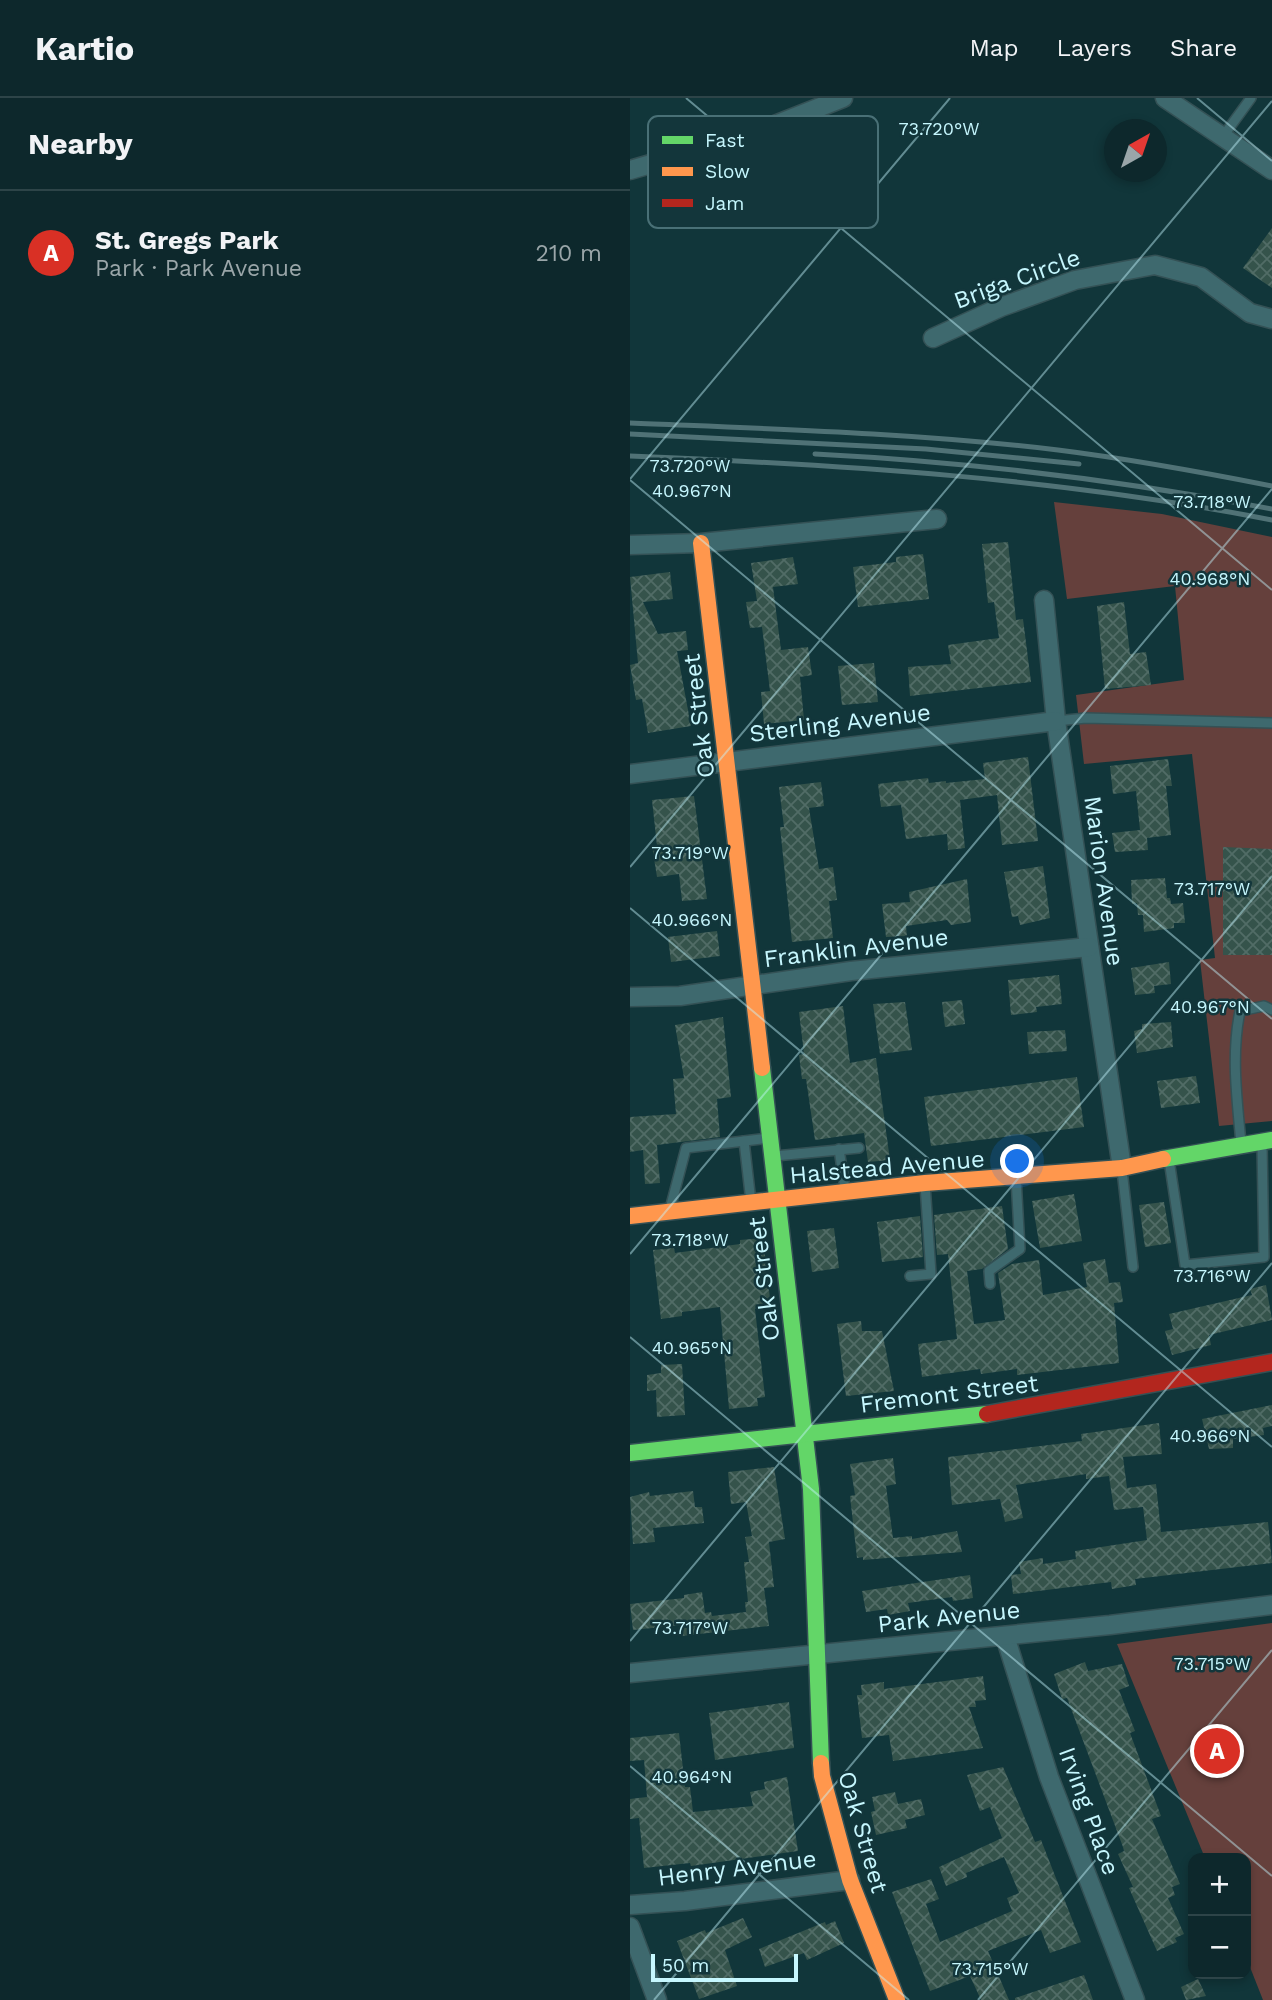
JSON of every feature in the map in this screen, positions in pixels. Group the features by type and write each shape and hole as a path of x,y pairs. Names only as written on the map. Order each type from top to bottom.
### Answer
{"street":[{"path":"798,116 843,98"},
{"path":"1165,98 1224,135 1272,170"},
{"path":"630,170 648,165"},
{"name":"Briga Circle","path":"933,338 1001,307 1075,280 1155,265 1201,277 1250,313 1272,319"},
{"path":"630,545 701,543 937,519"},
{"name":"Oak Street","path":"701,543 811,1489 815,1655 822,1776 849,1880 897,2000"},
{"name":"Marion Avenue","path":"1044,600 1056,721 1122,1168"},
{"name":"Sterling Avenue","path":"630,774 1056,721"},
{"name":"Franklin Avenue","path":"630,997 680,996 851,971 1089,947"},
{"name":"Halstead Avenue","path":"630,1216 668,1214 925,1183 1122,1168 1267,1141"},
{"name":"Fremont Street","path":"630,1453 1020,1410 1272,1362"},
{"name":"Park Avenue","path":"630,1673 1005,1636 1272,1605"},
{"name":"Irving Place","path":"1005,1636 1049,1777 1135,2000"},
{"name":"Henry Avenue","path":"630,1905 685,1901 849,1880"},
{"path":"630,1927 657,2000"}],"lane":[{"path":"1224,135 1251,98"},
{"path":"1056,721 1088,718 1272,723"},
{"path":"1241,1145 1235,1077 1235,1034 1240,1011 1264,1006 1272,1010"},
{"path":"668,1214 686,1148 772,1138"},
{"path":"744,1141 751,1204"},
{"path":"1169,1158 1185,1265 1264,1257 1267,1141"},
{"path":"774,1156 859,1147"},
{"path":"839,1149 846,1192"},
{"path":"1122,1168 1133,1267"},
{"path":"990,1284 989,1271 1020,1249 1016,1178"},
{"path":"910,1276 931,1274 925,1183"}],"shaded area":[{"path":"1054,502 1162,514 1272,537 1272,1121 1219,1126 1200,960 1215,958 1192,754 1084,764 1076,695 1184,680 1175,586 1067,599"},
{"path":"1272,1623 1272,2000 1263,2000 1251,1970 1251,1853 1203,1853 1117,1644"}],"building":[{"path":"1272,228 1272,288 1243,268"},
{"path":"1008,542 1016,620 1023,619 1031,682 910,696 908,667 951,664 948,645 999,638 994,602 988,603 982,544"},
{"path":"923,554 929,599 858,607 853,567 896,562 896,557"},
{"path":"793,557 798,584 773,587 781,650 808,647 812,675 800,677 804,720 764,724 761,692 770,691 762,627 750,628 746,602 757,601 751,563"},
{"path":"670,572 673,599 643,602 658,634 686,631 688,650 677,651 691,726 648,733 642,699 636,700 630,665 638,663 630,577"},
{"path":"1124,602 1130,654 1146,652 1151,685 1105,689 1097,606"},
{"path":"874,663 878,702 842,705 838,666"},
{"path":"1028,757 1038,841 1002,845 997,795 960,800 965,848 948,850 947,834 906,839 901,805 881,807 878,784 928,778 929,783 985,779 983,763"},
{"path":"1168,759 1172,786 1166,786 1171,835 1147,838 1148,850 1115,852 1112,833 1140,830 1136,791 1113,794 1110,766"},
{"path":"821,782 824,806 809,808 819,869 833,867 837,900 829,901 833,938 792,942 780,827 784,827 779,787"},
{"path":"694,796 707,899 682,901 679,874 657,877 652,846 657,846 652,800"},
{"path":"1223,847 1272,849 1272,955 1223,955"},
{"path":"1043,866 1050,918 1020,925 1018,916 1012,917 1004,872"},
{"path":"1165,878 1167,898 1170,898 1171,904 1183,903 1185,923 1174,923 1174,928 1144,932 1143,915 1138,915 1137,903 1132,904 1131,880"},
{"path":"967,879 971,922 951,925 947,920 906,926 907,936 886,937 882,904 910,902 909,892"},
{"path":"717,931 720,956 671,962 668,937"},
{"path":"1169,962 1171,984 1154,986 1155,993 1135,995 1131,968"},
{"path":"1059,975 1062,1004 1036,1007 1037,1012 1011,1015 1008,980"},
{"path":"962,1000 965,1024 945,1027 942,1002"},
{"path":"905,1002 912,1050 880,1054 873,1004"},
{"path":"843,1006 850,1063 876,1058 890,1160 868,1162 864,1133 815,1140 806,1079 802,1079 799,1055 804,1054 799,1012"},
{"path":"723,1017 731,1097 717,1099 720,1137 657,1145 660,1183 645,1184 643,1150 630,1152 630,1117 676,1114 673,1079 684,1078 675,1025"},
{"path":"1171,1022 1173,1047 1137,1053 1134,1031 1142,1029 1142,1024"},
{"path":"1065,1030 1067,1051 1029,1054 1027,1032"},
{"path":"1196,1076 1200,1103 1161,1108 1157,1081"},
{"path":"1077,1077 1084,1127 931,1146 924,1097"},
{"path":"1074,1194 1082,1241 1040,1248 1032,1201"},
{"path":"1164,1202 1171,1243 1145,1247 1139,1205"},
{"path":"1002,1206 1008,1249 982,1269 967,1271 974,1324 1005,1320 998,1273 1012,1264 1039,1260 1043,1295 1087,1287 1083,1263 1105,1259 1109,1283 1120,1282 1123,1302 1114,1303 1119,1363 1017,1375 1017,1369 981,1374 980,1369 922,1377 918,1344 957,1339 948,1254 937,1255 934,1215"},
{"path":"920,1216 923,1257 882,1262 877,1222"},
{"path":"834,1228 839,1268 812,1272 807,1231"},
{"path":"763,1238 771,1307 755,1309 765,1397 757,1398 758,1406 729,1409 720,1307 682,1312 682,1316 661,1319 653,1250 674,1248 675,1253"},
{"path":"1266,1285 1272,1320 1209,1335 1211,1345 1172,1355 1165,1331 1173,1329 1169,1314 1252,1295 1250,1289"},
{"path":"861,1321 862,1331 882,1331 894,1391 846,1396 837,1324"},
{"path":"682,1364 685,1415 657,1417 656,1390 647,1391 647,1375 661,1373 661,1365"},
{"path":"1272,1405 1272,1426 1263,1428 1264,1435 1233,1439 1233,1448 1209,1449 1202,1419"},
{"path":"1159,1423 1162,1454 1123,1457 1127,1488 1156,1484 1161,1532 1268,1522 1272,1563 1135,1579 1136,1585 1112,1589 1111,1582 1013,1594 1011,1575 1021,1574 1019,1562 1043,1558 1043,1564 1076,1559 1075,1551 1147,1540 1143,1507 1114,1510 1109,1476 1086,1479 1086,1474 1016,1485 1023,1518 1005,1522 1000,1499 952,1505 948,1457 1082,1441 1081,1434"},
{"path":"893,1458 896,1484 886,1486 893,1538 912,1536 912,1539 957,1531 962,1552 863,1560 863,1557 857,1558 850,1496 855,1495 850,1464"},
{"path":"774,1467 785,1539 769,1542 774,1587 764,1588 769,1626 682,1636 681,1625 633,1630 630,1604 684,1598 684,1595 702,1592 705,1613 711,1612 712,1616 746,1612 745,1602 748,1602 744,1562 749,1562 745,1537 752,1536 746,1502 731,1504 728,1472"},
{"path":"693,1491 695,1507 702,1507 704,1523 653,1528 655,1542 633,1544 630,1497 649,1492 650,1496"},
{"path":"970,1575 973,1598 953,1601 952,1597 908,1603 910,1611 888,1615 887,1609 866,1612 862,1591"},
{"path":"1085,1662 1088,1671 1122,1664 1129,1686 1119,1690 1135,1731 1130,1733 1161,1816 1152,1819 1180,1884 1172,1887 1175,1895 1168,1898 1184,1934 1175,1938 1177,1942 1157,1951 1129,1888 1133,1887 1118,1854 1124,1851 1123,1847 1067,1698 1062,1699 1054,1674"},
{"path":"983,1676 986,1700 975,1701 976,1707 969,1707 983,1748 893,1761 889,1735 862,1738 857,1695 862,1695 861,1685 884,1682 884,1689"},
{"path":"789,1702 794,1748 715,1760 709,1713"},
{"path":"679,1733 685,1787 690,1787 693,1812 753,1806 750,1792 765,1789 764,1782 787,1777 798,1851 691,1866 690,1863 644,1868 639,1818 630,1819 630,1799 647,1797 644,1760 630,1761 630,1738"},
{"path":"1003,1767 1035,1842 1041,1840 1081,1942 1050,1953 1041,1930 988,1951 1009,2000 981,2000 970,1976 930,1991 892,1892 931,1879 939,1899 926,1904 940,1942 1012,1911 1007,1898 1019,1893 1004,1857 966,1873 967,1877 946,1886 939,1867 1002,1838 990,1807 980,1811 967,1775"},
{"path":"895,1792 898,1804 921,1799 925,1815 905,1820 907,1828 876,1835 871,1812 875,1811 872,1797"},
{"path":"743,1918 752,1937 725,1950 737,1986 699,1999 677,1941"},
{"path":"835,1921 844,1943 807,1960 804,1953 765,1967 759,1949 825,1922 826,1925"},
{"path":"1084,1975 1093,2000 1015,2000 1015,1998"},
{"path":"1198,1979 1206,1996 1186,2000 1181,1987"}],"railway":[{"path":"630,423 844,432 1005,444 1112,457 1272,486"},
{"path":"630,434 926,449 1079,464"},
{"path":"815,454 1045,474 1158,489 1272,509"},
{"path":"630,456 952,476 1112,494 1272,520"}],"traffic: fast":[{"path":"762,1068 811,1489 821,1763"},
{"path":"1163,1159 1272,1140"},
{"path":"630,1453 987,1414"}],"traffic: slow":[{"path":"701,543 762,1068"},
{"path":"630,1216 925,1183 1122,1168 1163,1159"},
{"path":"821,1763 822,1776 850,1880 897,2000"}],"traffic: jam":[{"path":"987,1414 1272,1362"}],"place":[{"name":"St. Gregs Park","path":"1217,1751"}]}
